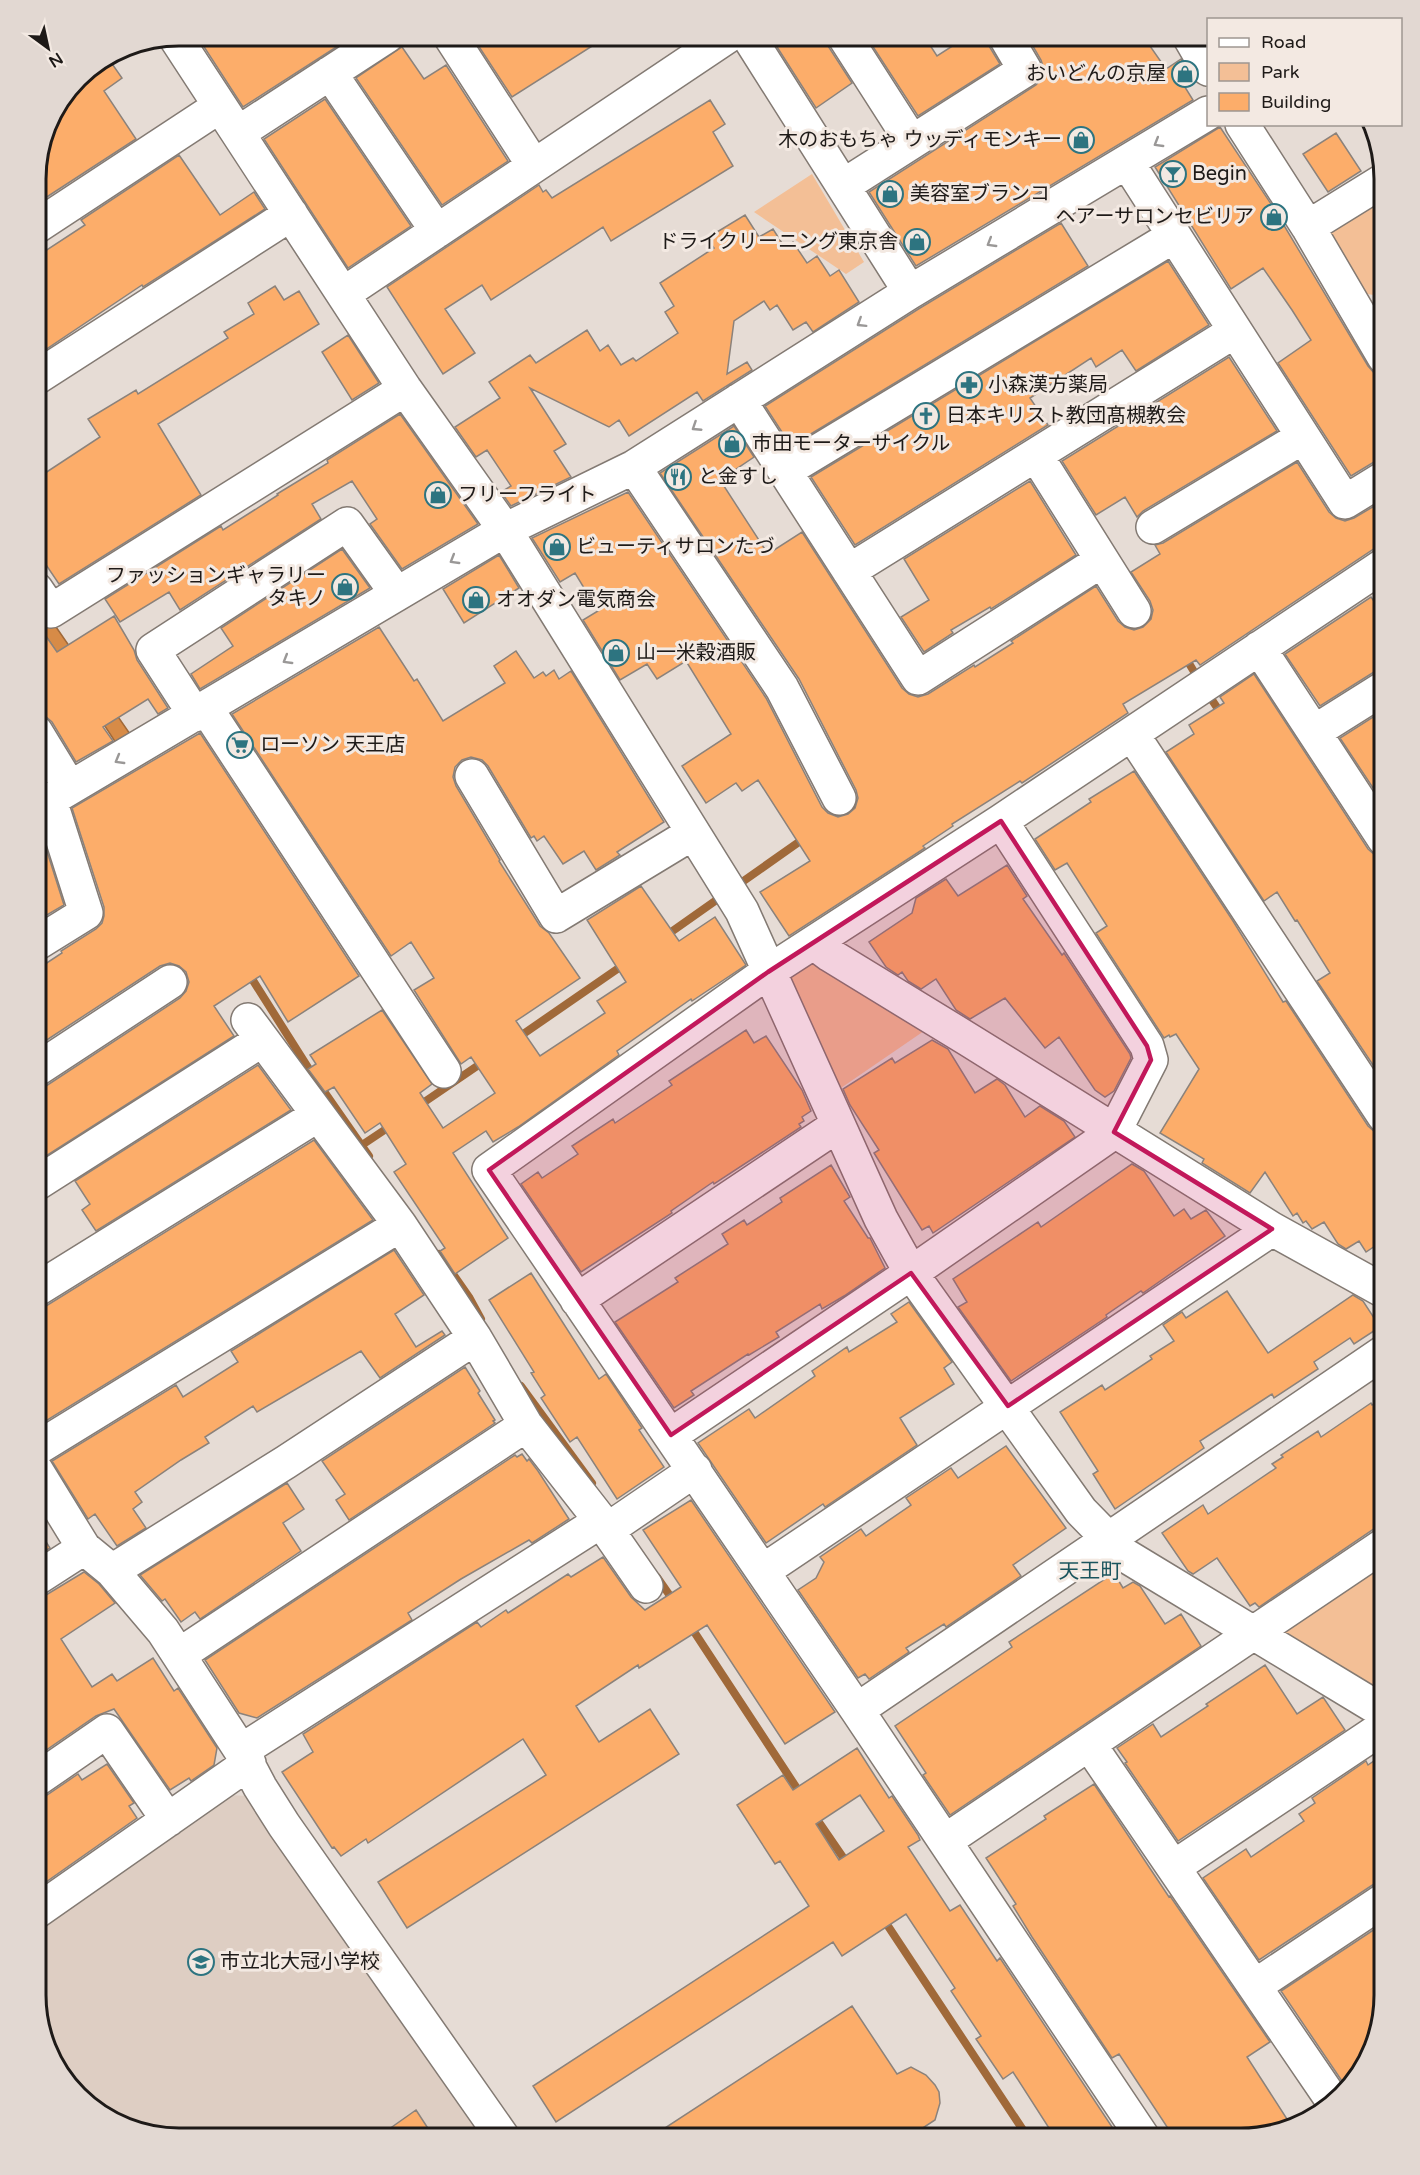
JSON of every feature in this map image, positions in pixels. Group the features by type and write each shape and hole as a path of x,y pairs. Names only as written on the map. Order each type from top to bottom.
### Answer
{"street":[{"path":"180,46 405,390 505,530 742,911 881,1219 911,1273 1081,1511 1123,1554 1374,1706"},
{"path":"238,133 330,74 361,46"},
{"path":"457,46 534,166"},
{"path":"343,294 712,46"},
{"path":"755,47 910,292"},
{"path":"851,47 912,142"},
{"path":"843,186 1025,70 1011,47"},
{"path":"1196,47 1207,66"},
{"path":"330,74 437,231"},
{"path":"47,220 220,106"},
{"path":"52,799 505,530 634,467 910,292 1207,114"},
{"path":"1243,126 1308,227 1373,314"},
{"path":"1127,162 1345,501 1374,484"},
{"path":"1308,227 1374,186"},
{"path":"47,371 291,214"},
{"path":"785,471 1174,236"},
{"path":"849,571 1235,331"},
{"path":"47,605 51,611 405,390"},
{"path":"739,400 918,678 1101,561"},
{"path":"1153,527 1303,437"},
{"path":"1036,455 1134,611"},
{"path":"634,467 782,688 839,798"},
{"path":"397,594 346,524 153,650 201,712 444,1071"},
{"path":"1137,2128 695,1470 489,1170 768,972 1001,821 1374,572"},
{"path":"1259,648 1314,732 1374,817"},
{"path":"1314,732 1374,694"},
{"path":"1132,734 1374,1101"},
{"path":"472,776 556,916 693,833"},
{"path":"47,777 86,913 47,937"},
{"path":"671,1435 1114,1132 1151,1060 1147,1047 1001,821"},
{"path":"814,942 830,955 1272,1229 1374,1285"},
{"path":"47,1063 170,982"},
{"path":"46,1177 255,1030 400,1225 475,1338 526,1425 604,1525 646,1586"},
{"path":"46,1284 318,1114"},
{"path":"577,1300 838,1125"},
{"path":"46,1443 400,1225"},
{"path":"763,1571 1272,1229"},
{"path":"112,1571 286,1462 475,1338"},
{"path":"857,1710 1374,1359"},
{"path":"178,1655 526,1425"},
{"path":"46,1905 168,1820 245,1757 604,1525 695,1470"},
{"path":"46,1487 84,1548 112,1571 163,1632 245,1757 260,1787 284,1825 496,2128"},
{"path":"46,1572 84,1548"},
{"path":"945,1841 1374,1552"},
{"path":"46,1773 107,1731 168,1820"},
{"path":"1174,1868 1374,1733"},
{"path":"1089,1744 1329,2095"},
{"path":"1255,1986 1374,1907"}],"highlighted area":[{"path":"1001,821 1147,1046 1151,1060 1114,1132 1272,1229 1008,1406 911,1273 671,1435 489,1170 768,972"}],"shaded area":[{"path":"47,614 130,734 116,743 47,637"},
{"name":"市立北大冠小学校","path":"226,1795 250,1796 482,2128 171,2128 153,2126 121,2115 105,2106 79,2083 64,2062 57,2047 51,2030 46,1996 46,1922"}],"green space":[{"path":"812,174 864,262 846,274 754,212"},
{"path":"1374,206 1374,295 1361,293 1326,236"},
{"path":"803,962 816,963 924,1031 838,1090 786,983 789,972"},
{"path":"1374,1562 1374,1690 1280,1634"}],"building":[{"path":"203,46 338,46 243,107"},
{"path":"479,46 592,46 512,97"},
{"path":"402,47 424,79 446,65 508,161 442,205 356,78"},
{"path":"777,47 828,47 852,83 816,108"},
{"path":"873,47 931,47 937,56 951,47 989,47 1000,64 918,116"},
{"path":"1033,47 1151,47 1166,69 1181,59 1192,79 1183,84 1193,100 916,266 869,192 1036,85 1042,78 1044,69"},
{"path":"112,64 122,78 104,91 136,139 47,197 48,162 51,145 60,121 85,85"},
{"path":"325,99 411,226 348,268 264,139"},
{"path":"710,100 725,124 713,132 733,166 611,241 603,227 491,300 482,285 445,309 475,353 443,374 387,287 539,185 543,192 546,190 552,198"},
{"path":"1220,127 1273,207 1374,373 1374,462 1351,476 1278,363 1311,340 1292,310 1263,268 1231,289 1155,167"},
{"path":"1336,133 1361,171 1328,192 1303,154"},
{"path":"179,155 220,215 254,192 265,209 143,287 142,285 47,349 47,250 85,225 81,220"},
{"path":"745,215 759,237 773,229 785,248 793,242 807,263 817,256 830,276 839,270 859,302 813,332 806,322 793,330 777,305 770,310 764,301 734,321 727,374 747,362 752,370 703,401 697,392 629,436 619,420 609,427 530,388 566,444 554,451 571,477 511,506 501,492 511,486 487,450 476,457 455,427 500,398 489,382 530,355 536,363 587,330 600,351 608,345 621,365 633,358 636,361 678,333 665,312 674,306 660,283 714,248 707,238"},
{"path":"1061,223 1088,266 791,446 765,406 920,308"},
{"path":"1168,261 1209,325 1136,371 1122,350 1096,367 1091,358 1030,398 1048,425 855,545 811,477"},
{"path":"275,286 284,300 299,291 319,324 158,424 201,495 59,584 47,566 47,472 100,437 88,419 136,390 138,394 228,338 224,332 254,314 248,303"},
{"path":"348,335 379,383 352,400 322,352"},
{"path":"1229,357 1277,431 1143,511 1137,517 1125,497 1096,515 1062,461"},
{"path":"400,414 478,524 402,569 370,524 377,519 352,481 312,504 321,519 180,610 169,592 120,622 105,599 221,526 223,530"},
{"path":"734,426 754,457 720,480 768,554 802,532 902,688 918,697 928,694 974,665 975,667 1096,586 1118,621 1134,630 1143,627 1151,619 1153,610 1150,601 1131,572 1160,554 1155,545 1163,543 1297,462 1329,512 1336,518 1345,521 1374,506 1374,549 1200,665 1196,660 1123,704 1128,713 1022,783 1020,781 952,824 953,826 923,846 925,848 789,936 760,892 810,861 758,780 742,791 736,783 706,803 682,766 731,734 686,661 657,679 647,664 620,680 583,620 598,611 575,573 560,582 532,538 628,492 766,698 822,807 828,813 838,817 848,814 855,808 858,798 856,790 799,679 660,473"},
{"path":"1030,481 1076,555 991,609 990,607 951,630 953,633 924,652 901,617 929,600 904,559"},
{"path":"342,549 370,588 200,689 191,674 233,646 221,628"},
{"path":"499,555 519,588 464,623 443,589"},
{"path":"1371,597 1374,601 1374,672 1320,706 1285,654"},
{"path":"114,616 134,650 137,660 168,708 158,714 148,699 103,727 113,741 76,762 52,722 47,717 47,637 57,652"},
{"path":"379,627 414,681 417,679 443,721 505,683 494,666 516,651 534,678 543,672 546,676 554,670 559,679 571,671 664,822 617,852 620,855 596,870 584,851 563,864 544,836 537,841 534,836 531,838 488,766 482,760 471,757 462,760 455,767 453,777 456,786 499,861 540,926 549,933 580,978 516,1021 540,1056 605,1013 597,1001 626,982 587,920 641,886 679,941 715,917 746,965 692,1001 691,999 617,1051 619,1055 518,1127 493,1142 486,1131 453,1153 508,1238 455,1274 440,1251 445,1248 394,1172 406,1164 380,1123 365,1133 334,1087 325,1092 308,1069 316,1064 310,1055 382,1010 432,1084 420,1093 443,1128 495,1093 471,1057 461,1064 414,990 434,978 411,942 391,956 232,714"},
{"path":"1254,674 1368,849 1374,854 1374,1066 1317,981 1330,973 1297,920 1295,921 1277,892 1264,901 1166,752 1194,734 1189,725 1224,703 1220,697"},
{"path":"1374,716 1374,789 1340,738"},
{"path":"200,733 359,976 288,1022 260,976 214,1006 234,1036 46,1156 46,1086 180,998 189,982 186,972 179,966 170,963 160,966 47,1040 47,963 96,929 102,923 104,916 104,907 72,808"},
{"path":"1134,771 1233,921 1283,1002 1286,1001 1368,1126 1374,1131 1374,1247 1366,1252 1359,1241 1346,1249 1338,1244 1324,1222 1312,1229 1306,1221 1303,1223 1297,1213 1293,1216 1265,1172 1250,1193 1202,1163 1204,1159 1160,1133 1199,1069 1176,1034 1164,1038 1096,933 1107,926 1067,863 1055,870 1035,839 1091,802 1089,799"},
{"path":"47,850 64,905 47,915"},
{"path":"1007,865 1027,896 1023,899 1062,955 1064,953 1130,1054 1131,1058 1114,1091 1105,1097 1095,1090 1059,1037 1045,1048 1005,998 970,1019 956,1010 936,979 921,989 908,981 902,972 898,975 886,967 869,942 912,913 916,898 946,879 958,896"},
{"path":"746,1030 754,1043 766,1036 802,1090 811,1111 802,1117 804,1121 799,1124 801,1127 714,1184 713,1182 671,1211 672,1213 581,1272 521,1184 538,1172 542,1178 578,1154 572,1146 613,1119 615,1123 672,1085 669,1081"},
{"path":"932,1040 948,1049 975,1093 997,1079 1005,1085 1025,1117 1040,1106 1064,1121 1075,1137 933,1233 929,1226 922,1230 874,1153 879,1150 850,1105 843,1089 892,1058 895,1063"},
{"path":"258,1065 291,1110 96,1231 82,1210 90,1204 75,1181"},
{"path":"314,1140 373,1220 46,1421 46,1306"},
{"path":"1132,1164 1144,1171 1174,1216 1184,1209 1191,1219 1206,1210 1225,1236 1011,1381 958,1307 967,1302 953,1279 1038,1222 1041,1227"},
{"path":"831,1165 850,1197 844,1201 870,1238 885,1268 822,1309 820,1304 776,1332 779,1337 691,1391 694,1395 674,1408 615,1322 678,1282 675,1278 728,1244 722,1234 744,1220 747,1225 782,1202 780,1198"},
{"path":"394,1250 424,1295 395,1314 416,1347 442,1331 445,1335 380,1378 361,1351 257,1412 253,1406 205,1437 209,1443 135,1492 142,1502 133,1509 146,1528 117,1546 95,1514 88,1519 52,1461 176,1385 183,1397 238,1362 231,1351"},
{"path":"531,1273 599,1379 606,1374 642,1428 639,1430 664,1467 617,1499 577,1437 570,1442 541,1398 545,1395 531,1373 534,1372 489,1300"},
{"path":"1227,1291 1268,1353 1353,1295 1363,1301 1374,1318 1374,1331 1354,1344 1350,1338 1314,1362 1318,1369 1274,1398 1272,1394 1200,1441 1204,1448 1115,1509 1093,1474 1098,1471 1060,1412 1102,1385 1105,1390 1152,1359 1150,1356 1174,1341 1163,1325 1182,1312 1186,1318"},
{"path":"909,1302 952,1362 944,1368 954,1384 900,1418 917,1445 825,1507 823,1504 766,1543 698,1443 749,1409 755,1418 815,1376 812,1371 847,1347 849,1352 897,1322 891,1314"},
{"path":"465,1367 480,1391 478,1393 495,1423 349,1520 336,1500 345,1494 322,1461"},
{"path":"1371,1403 1374,1404 1374,1529 1259,1607 1255,1603 1250,1606 1217,1558 1193,1574 1188,1571 1162,1533 1203,1505 1208,1514 1276,1468 1272,1464 1283,1457 1281,1455 1318,1431 1321,1437"},
{"path":"1006,1446 1066,1528 1013,1565 1021,1576 946,1627 944,1624 906,1648 909,1652 869,1679 865,1674 858,1678 798,1590 816,1578 824,1562 820,1557 861,1529 866,1536 911,1505 906,1498 951,1468 958,1478"},
{"path":"522,1454 538,1471 569,1519 532,1543 529,1540 461,1579 408,1613 412,1620 257,1718 239,1713 205,1660 515,1455 517,1457"},
{"path":"287,1483 304,1509 283,1523 301,1551 200,1619 195,1612 181,1622 165,1599 162,1601 140,1575"},
{"path":"691,1500 835,1712 785,1744 707,1625 639,1668 638,1665 576,1706 599,1742 650,1709 679,1754 407,1928 378,1882 546,1775 523,1739 368,1843 366,1839 341,1856 334,1847 332,1848 282,1772 313,1752 303,1734 477,1622 481,1627 506,1610 508,1613 568,1574 571,1577 603,1557 631,1597 645,1610 681,1587 643,1530"},
{"path":"84,1572 99,1584 115,1603 61,1639 92,1687 112,1674 117,1681 153,1658 174,1691 178,1688 217,1748 214,1765 191,1781 189,1778 170,1790 114,1709 96,1716 46,1750 46,1595"},
{"path":"1114,1573 1123,1588 1133,1582 1140,1586 1165,1624 1181,1614 1201,1646 950,1815 923,1775 926,1773 895,1726 1012,1647 1009,1642"},
{"path":"1265,1665 1297,1714 1323,1697 1345,1730 1178,1841 1117,1748 1153,1724 1161,1737"},
{"path":"857,1748 889,1798 892,1796 918,1835 920,1840 908,1847 950,1911 960,1905 997,1961 1000,1958 1113,2128 1049,2128 1013,2072 1003,2079 976,2039 981,2036 951,1991 955,1988 906,1914 842,1956 833,1942 556,2122 533,2086 809,1906 780,1861 775,1864 737,1805 783,1775 793,1790","holes":["860,1795 884,1831 839,1860 816,1824"]},
{"path":"1366,1761 1368,1765 1374,1761 1374,1884 1259,1960 1203,1878 1246,1849 1251,1857 1304,1821 1299,1814 1315,1803 1312,1798"},
{"path":"107,1764 134,1803 129,1806 137,1818 46,1882 46,1795 78,1774 82,1780"},
{"path":"1094,1784 1270,2042 1247,2057 1287,2119 1258,2127 1168,2128 1119,2054 1112,2058 1032,1937 1013,1906 1016,1904 986,1858 1046,1819 1044,1816"},
{"path":"1374,1930 1374,1996 1369,2030 1356,2062 1342,2081 1281,1991"},
{"path":"852,2006 897,2074 911,2067 926,2075 939,2092 940,2103 935,2120 923,2128 665,2128"},
{"path":"416,2110 428,2128 391,2128"}],"waterway":[{"path":"1126,635 1160,613"},
{"path":"1184,655 1199,680"},
{"path":"1206,691 1222,715"},
{"path":"829,822 864,800"},
{"path":"735,887 806,837"},
{"path":"664,937 725,894"},
{"path":"516,1039 626,963"},
{"path":"247,971 314,1077 369,1156"},
{"path":"417,1107 486,1060"},
{"path":"362,1145 392,1125"},
{"path":"439,1254 469,1297 481,1319"},
{"path":"521,1386 592,1483"},
{"path":"657,1577 675,1603"},
{"path":"689,1624 802,1796"},
{"path":"814,1815 849,1866"},
{"path":"882,1917 1022,2128"}],"place":[{"name":"おいどんの京屋","path":"1185,74"},
{"name":"木のおもちゃ ウッディモンキー","path":"1081,140"},
{"name":"Begin","path":"1173,174"},
{"name":"美容室ブランコ","path":"890,194"},
{"name":"ヘアーサロンセビリア","path":"1274,217"},
{"name":"ドライクリーニング東京舎","path":"917,242"},
{"name":"小森漢方薬局","path":"969,385"},
{"name":"日本キリスト教団髙槻教会","path":"926,416"},
{"name":"市田モーターサイクル","path":"732,444"},
{"name":"と金すし","path":"678,477"},
{"name":"フリーフライト","path":"438,495"},
{"name":"ビューティサロンたづ","path":"557,547"},
{"name":"ファッションギャラリー タキノ","path":"345,587"},
{"name":"オオダン電気商会","path":"476,600"},
{"name":"山一米穀酒販","path":"616,653"},
{"name":"ローソン 天王店","path":"240,745"},
{"name":"市立北大冠小学校","path":"201,1962"}],"district":[{"name":"天王町","path":"1090,1571"}]}
